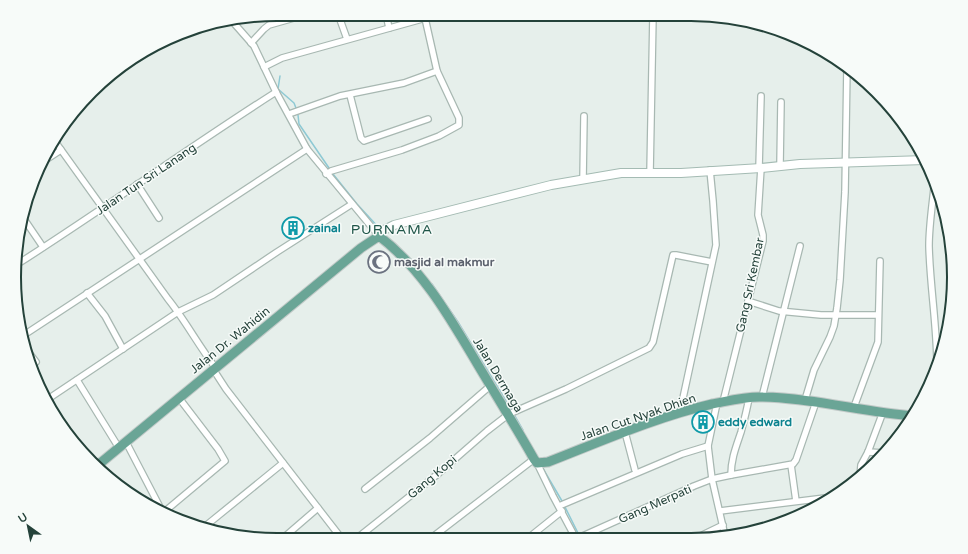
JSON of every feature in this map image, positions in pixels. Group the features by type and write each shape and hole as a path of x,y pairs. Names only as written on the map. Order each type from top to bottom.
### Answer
{"main road":[{"name":"Jalan Dr. Wahidin","path":"101,463 361,248 379,236"},
{"name":"Jalan Dermaga","path":"379,236 397,252 431,292 509,414 536,461"},
{"name":"Jalan Cut Nyak Dhien","path":"536,461 548,462 680,412 749,398 762,397 805,400 907,415"}],"street":[{"path":"251,43 269,25 283,21"},
{"path":"340,21 347,40"},
{"path":"388,21 389,28"},
{"path":"264,67 282,58 413,21"},
{"path":"326,174 331,171 402,150 439,136 459,126 459,118 437,71 426,21"},
{"path":"650,173 653,21"},
{"path":"235,25 257,51 276,92 307,149 326,174 379,236 384,230 394,225 550,185 621,173 681,172 760,168 800,164 919,160"},
{"path":"289,114 340,96 404,83 437,71"},
{"path":"805,400 814,370 830,338 836,315 841,267 846,163 847,74"},
{"name":"Jalan Tun Sri Lanang","path":"22,260 276,92"},
{"path":"350,95 362,140 364,141 428,118"},
{"name":"Gang Sri Kembar","path":"724,531 712,479 708,446 748,301 763,238 758,215 761,96"},
{"path":"780,165 781,102"},
{"path":"583,180 584,116"},
{"path":"58,145 178,312 226,389 337,533"},
{"path":"27,333 307,149"},
{"path":"51,157 61,150"},
{"path":"680,412 716,245 710,170"},
{"path":"137,184 160,218"},
{"path":"933,196 929,246 937,345"},
{"path":"51,397 178,312 213,295 276,252 352,204"},
{"path":"27,223 43,247"},
{"path":"762,397 800,246"},
{"name":"Gang Kopi","path":"364,533 439,473 477,439 509,414 566,389 649,348 653,342 673,255 712,262"},
{"path":"854,407 877,347 880,261"},
{"path":"87,293 105,316 123,349"},
{"path":"748,301 784,311 821,315 878,315"},
{"path":"77,380 122,445 158,504"},
{"path":"366,490 430,438 490,386"},
{"path":"167,509 225,461 218,449 179,398"},
{"path":"732,475 731,462 749,398"},
{"path":"796,501 792,465 796,460 816,402"},
{"path":"861,468 883,412"},
{"path":"625,432 634,470"},
{"path":"534,533 560,508 662,463 708,446"},
{"path":"868,452 877,453"},
{"path":"438,533 536,461"},
{"name":"Jalan Dermaga","path":"536,461 573,533"},
{"path":"209,523 283,463"},
{"name":"Gang Merpati","path":"589,533 712,479 792,465"},
{"path":"720,511 820,498"},
{"path":"289,533 318,508"},
{"path":"709,532 723,525"}],"waterway":[{"path":"280,76 278,89 294,103 296,108"},
{"path":"298,115 299,124 329,168"},
{"path":"333,174 357,204 380,229"},
{"path":"392,241 395,244"},
{"path":"432,284 458,322 511,409"},
{"path":"515,416 523,430"},
{"path":"542,467 562,501"},
{"path":"565,507 578,533"}],"place":[{"name":"zainal","path":"293,228"},
{"name":"masjid al makmur","path":"379,262"},
{"name":"eddy edward","path":"703,422"}],"district":[{"name":"PURNAMA","path":"392,229"}]}
